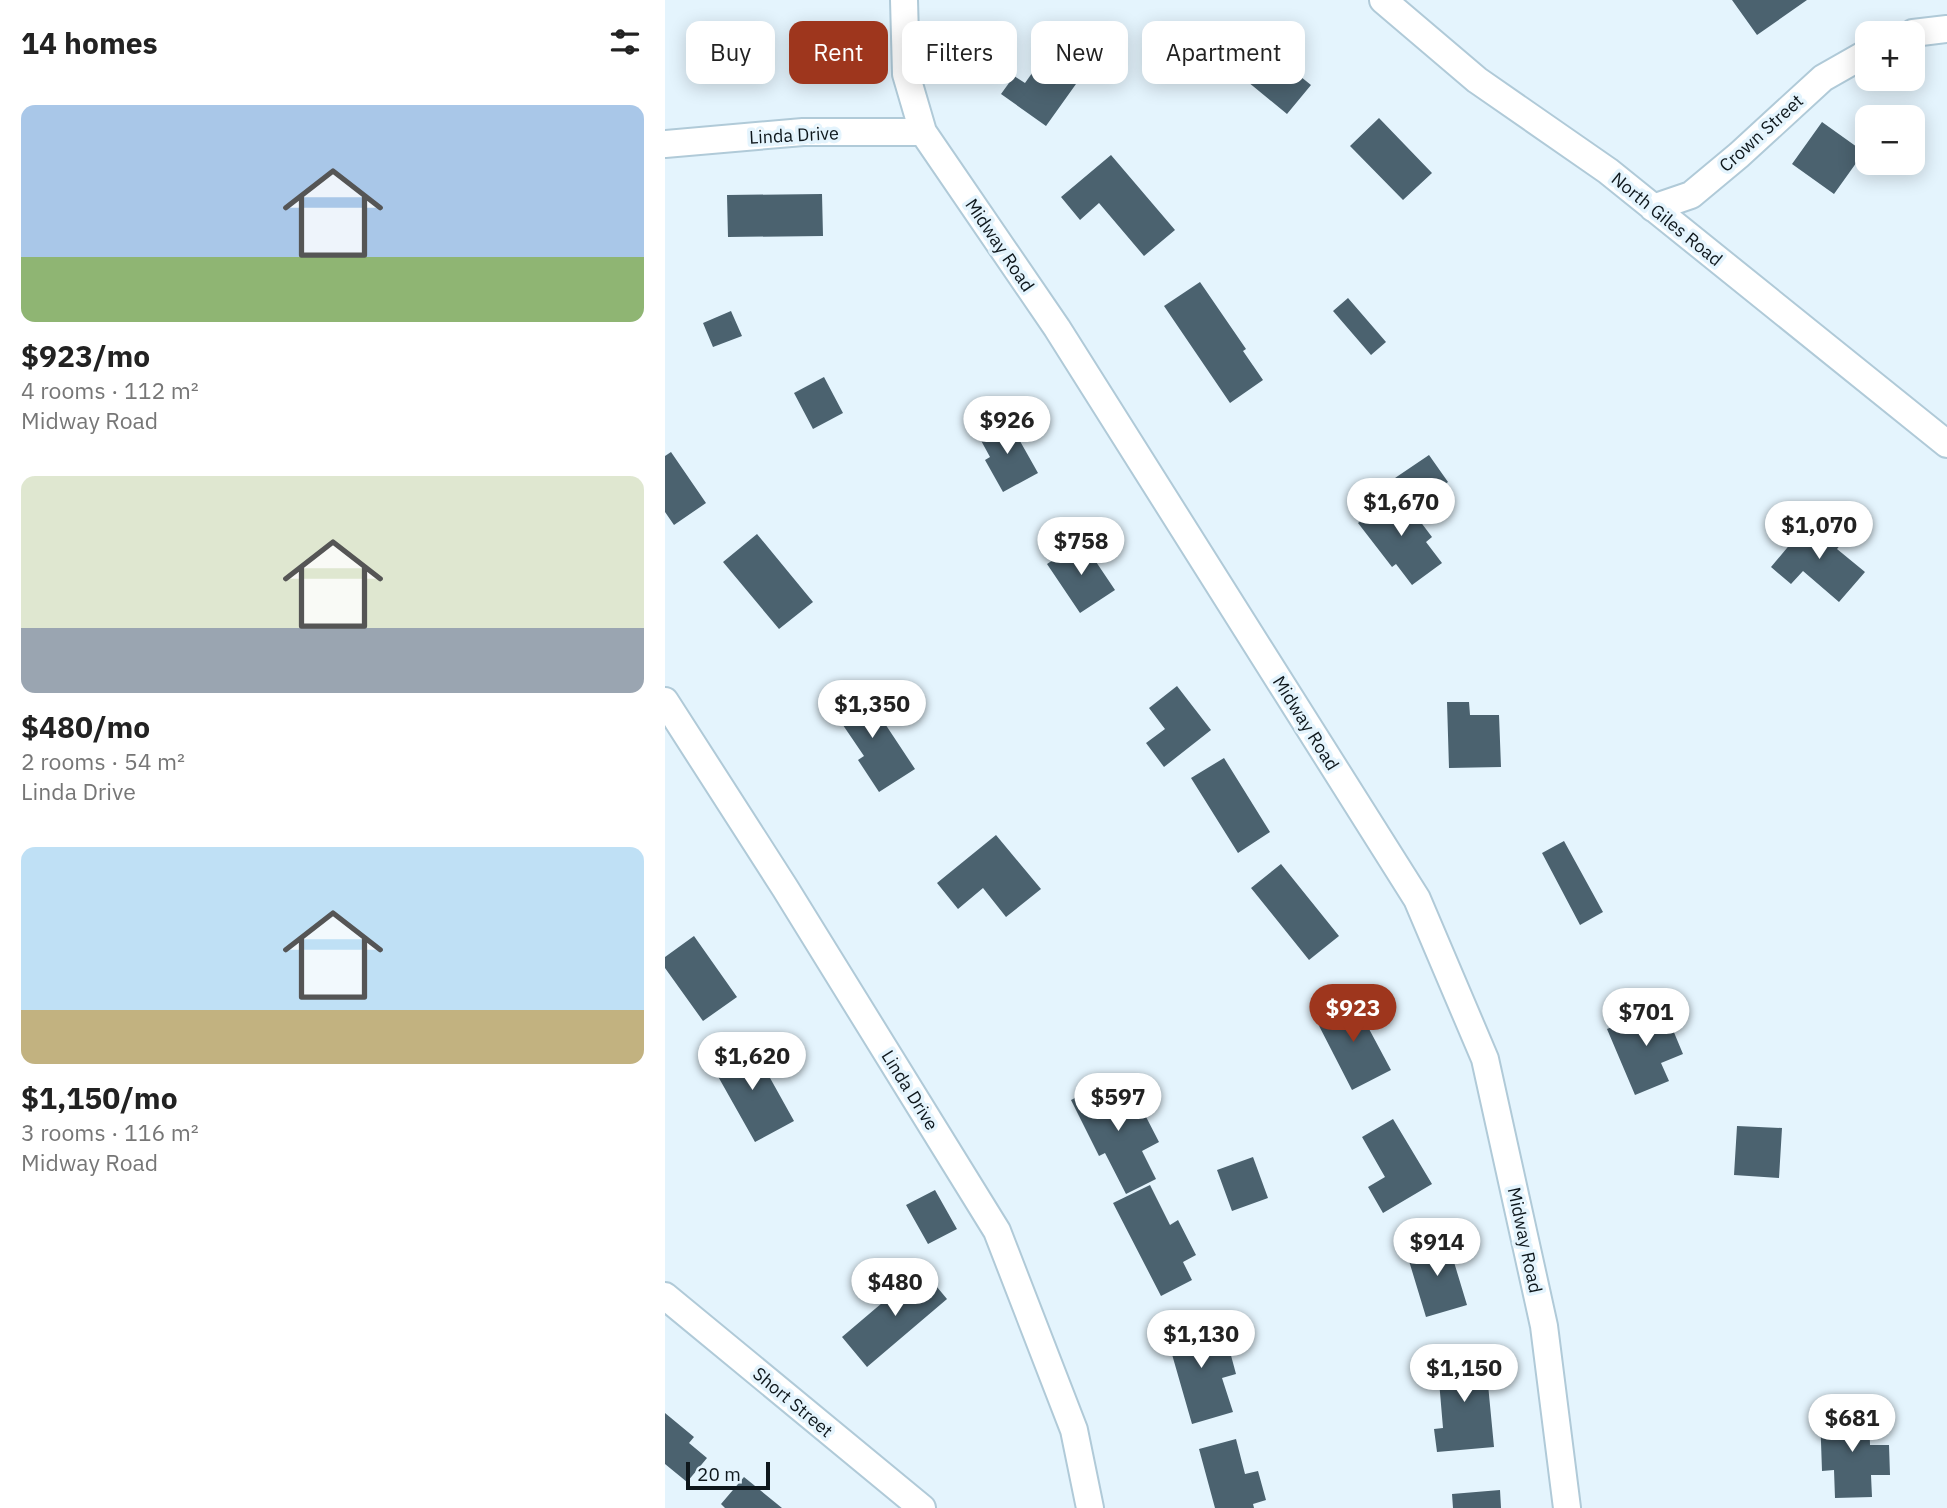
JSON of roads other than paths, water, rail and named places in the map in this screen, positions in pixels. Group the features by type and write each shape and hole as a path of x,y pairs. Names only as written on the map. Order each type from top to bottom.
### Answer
{"street":[{"name":"Midway Road","path":"904,0 906,74 923,132 1057,328 1417,900 1485,1059 1544,1326 1567,1508"},
{"name":"North Giles Road","path":"1383,0 1477,80 1608,171 1947,444"},
{"path":"1925,32 1947,29"},
{"name":"Crown Street","path":"1653,208 1691,195 1739,155 1822,78 1855,60"},
{"name":"Linda Drive","path":"665,144 803,132 923,132"},
{"name":"Linda Drive","path":"665,701 785,888 997,1231 1074,1430 1090,1508"},
{"name":"Short Street","path":"665,1296 922,1508"}]}
